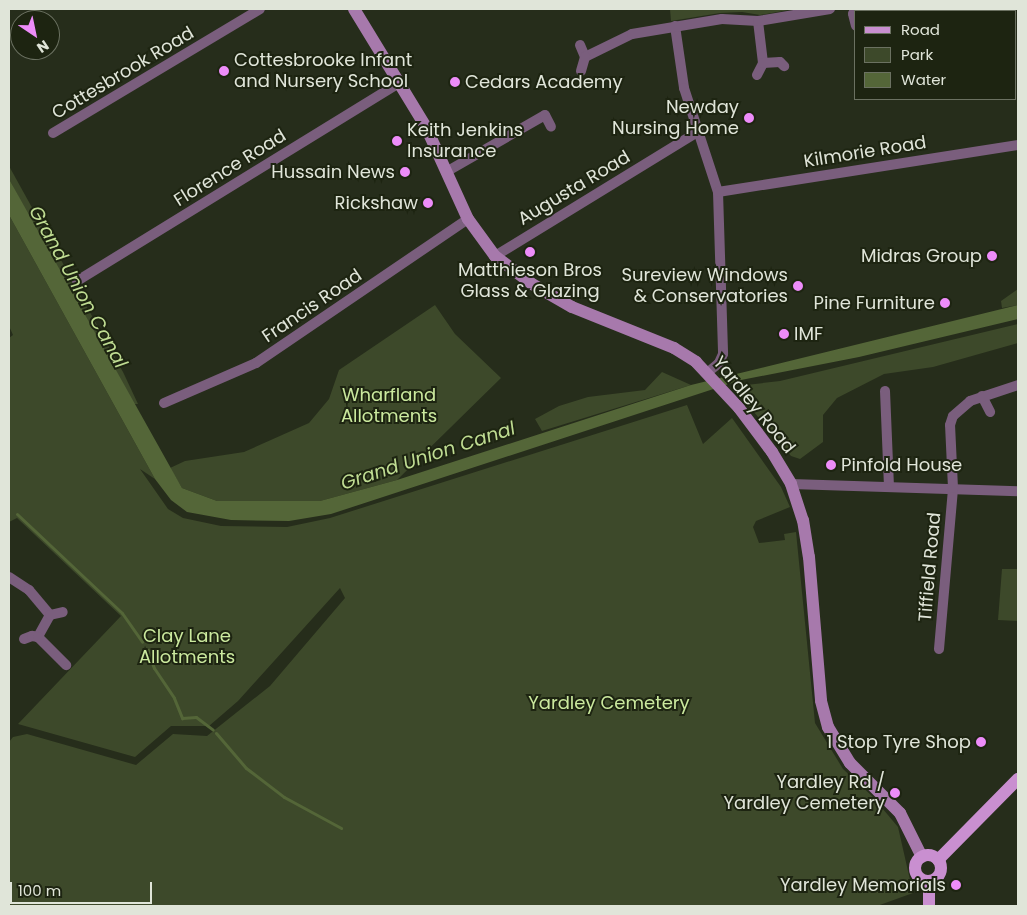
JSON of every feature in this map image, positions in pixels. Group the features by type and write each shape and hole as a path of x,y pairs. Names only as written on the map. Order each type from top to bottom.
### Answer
{"main road":[{"name":"Yardley Road","path":"354,9 400,82 468,219 494,256 532,284 572,307 674,348 696,362 732,401 772,452 791,484 803,520 810,558 821,701 828,727 850,763 900,813 922,857"},
{"path":"929,881 939,874 938,860 1018,779"},
{"path":"929,881 916,872 917,861 922,857 931,856 938,860"},
{"path":"929,881 929,906"}],"street":[{"name":"Cottesbrook Road","path":"53,133 260,9"},
{"path":"585,57 622,37 675,26 722,19 758,21 830,9"},
{"path":"757,75 763,63 758,21"},
{"path":"675,26 684,88 696,132 718,192 723,354 719,363 708,375"},
{"path":"580,45 585,57 581,71"},
{"path":"763,63 780,62 784,66"},
{"name":"Florence Road","path":"77,281 400,82"},
{"path":"446,172 544,115 551,127"},
{"name":"Augusta Road","path":"494,256 696,132"},
{"name":"Kilmorie Road","path":"718,192 1018,145"},
{"name":"Francis Road","path":"164,403 256,363 468,219"},
{"name":"Tiffield Road","path":"939,649 953,488 950,425 953,416 970,401 1018,385"},
{"path":"885,391 889,486"},
{"path":"982,396 990,412"},
{"path":"791,484 1018,491"},
{"path":"9,577 29,590 50,615"},
{"path":"38,637 50,615 63,612"},
{"path":"24,640 32,636 38,637 66,665"}],"green space":[{"path":"670,9 794,9 760,15 742,12 720,13 671,21"},
{"path":"9,166 123,372 138,404 134,404 28,215 9,179"},
{"name":"Yardley Cemetery","path":"9,215 155,479 140,469 168,509 183,518 221,526 287,527 330,518 687,405 703,444 732,418 781,487 790,507 756,521 753,527 759,543 785,540 784,534 796,532 815,723 843,769 872,796 898,827 913,893 877,906 9,906 9,742 13,737 27,734 136,765 173,734 207,736 270,686 345,598 340,588 238,701 209,726 171,726 135,757 18,724 121,616 17,518 9,522 9,338 13,335 9,326"},
{"path":"1018,289 1018,305 1002,308 1001,301"},
{"name":"Wharfland Allotments","path":"435,305 455,334 501,378 397,480 320,501 217,501 182,488 170,468 185,461 244,452 309,423 329,399 339,370"},
{"path":"1018,324 1018,343 933,367 884,374 837,398 823,415 823,442 800,459 791,456 742,398 746,385 780,381"},
{"path":"662,372 691,385 542,431 535,419 559,406 588,397 645,390"},
{"path":"1002,569 1018,569 1018,621 998,620"}],"water":[{"path":"9,179 182,488 217,501 320,501 397,480 691,385 1018,305 1018,319 859,357 741,380 331,514 289,521 231,520 187,512 171,500 155,479 9,215"}],"waterway":[{"path":"17,514 122,613 142,642"},
{"path":"148,650 154,668 174,698 182,718 196,717 213,730"},
{"path":"216,733 246,768 284,797 341,828"}],"place":[{"name":"Cottesbrooke Infant and Nursery School","path":"224,71"},
{"name":"Cedars Academy","path":"455,82"},
{"name":"Newday Nursing Home","path":"749,118"},
{"name":"Keith Jenkins Insurance","path":"397,141"},
{"name":"Hussain News","path":"405,172"},
{"name":"Rickshaw","path":"428,203"},
{"name":"Matthieson Bros Glass & Glazing","path":"530,252"},
{"name":"Midras Group","path":"992,256"},
{"name":"Sureview Windows & Conservatories","path":"798,286"},
{"name":"Pine Furniture","path":"945,303"},
{"name":"IMF","path":"784,334"},
{"name":"Pinfold House","path":"831,465"},
{"name":"1 Stop Tyre Shop","path":"981,742"},
{"name":"Yardley Rd / Yardley Cemetery","path":"895,793"},
{"name":"Yardley Memorials","path":"956,885"}],"water label":[{"name":"Grand Union Canal","path":"78,287"},
{"name":"Grand Union Canal","path":"428,456"}],"park label":[{"name":"Clay Lane Allotments","path":"187,648"}]}
